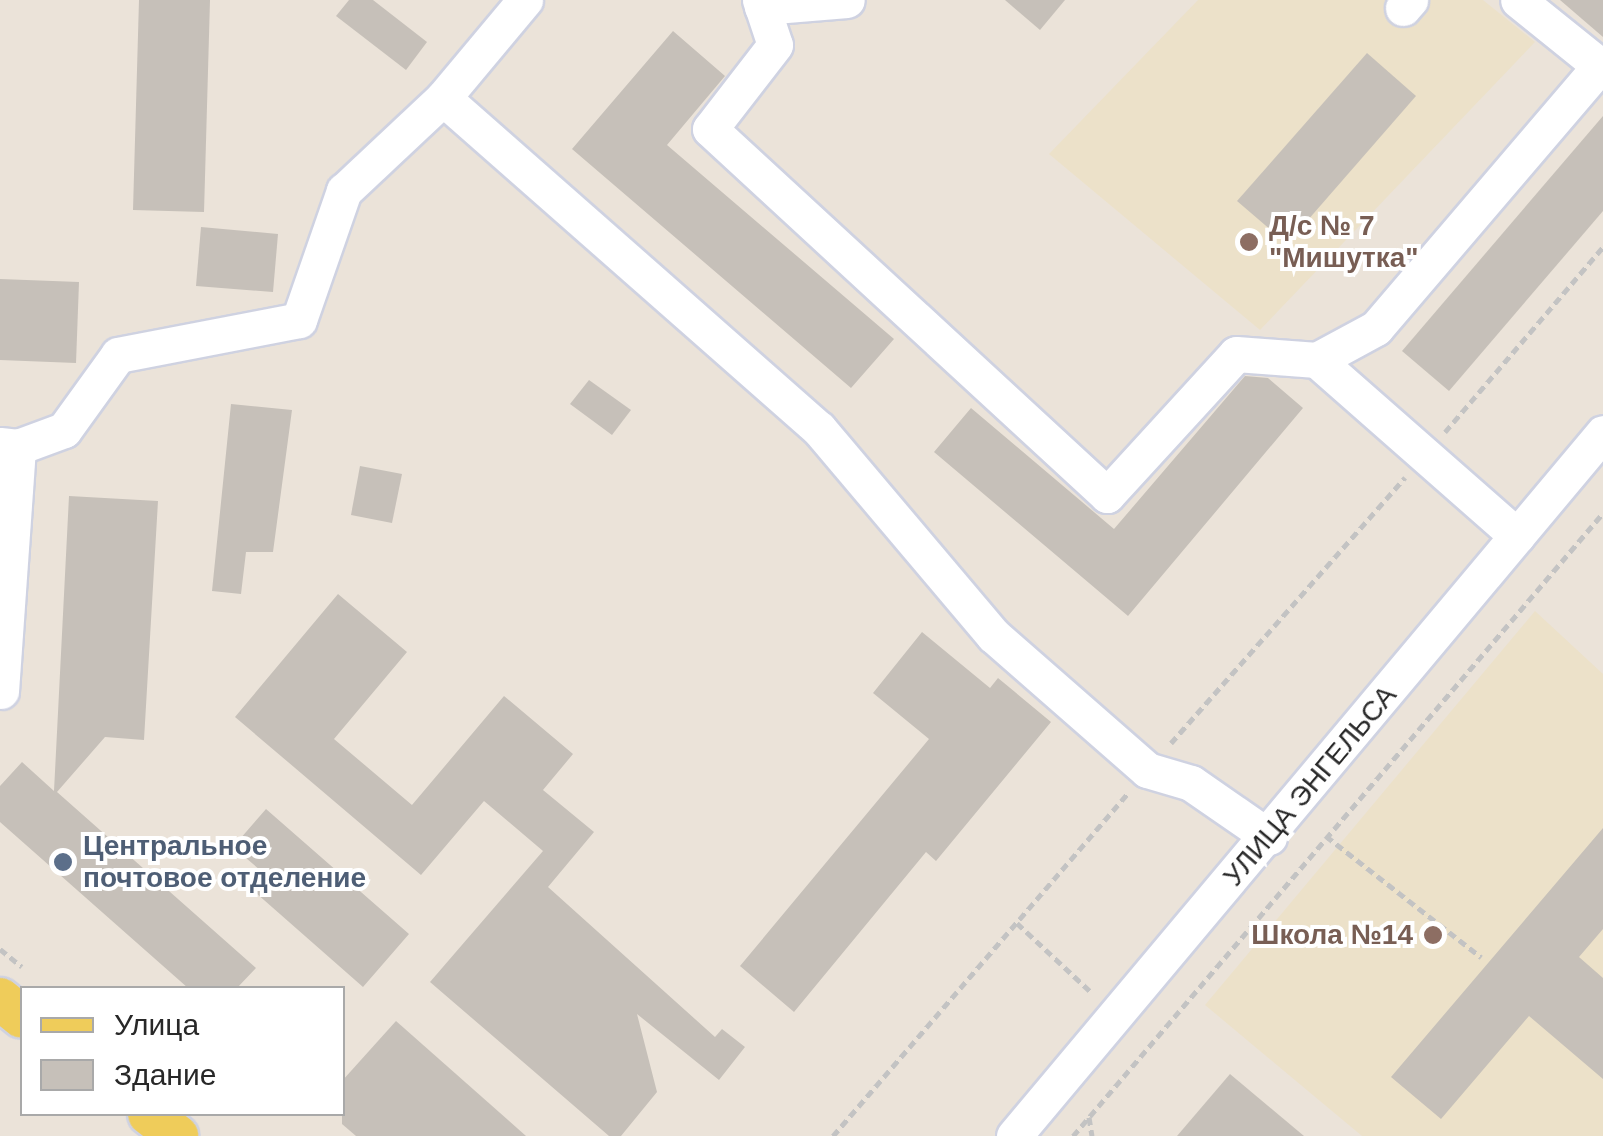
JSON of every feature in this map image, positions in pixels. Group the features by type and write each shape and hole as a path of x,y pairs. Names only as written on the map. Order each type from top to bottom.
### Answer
{"main road":[{"path":"0,999 20,1014"},
{"path":"152,1116 177,1136"}],"street":[{"path":"1,690 9,446 64,430 118,354 299,320 344,191 442,98 525,0"},
{"path":"847,0 761,3 775,45 710,129 1107,496 1236,354 1317,360 1376,328 1600,66 1518,0"},
{"path":"442,98 819,428 993,635 1147,770 1192,782 1268,837"},
{"path":"1317,360 1517,536"},
{"name":"УЛИЦА ЭНГЕЛЬСА","path":"1014,1136 1603,433"}],"path":[{"path":"833,1136 1603,247"},
{"path":"1073,1136 1603,514"},
{"path":"1326,836 1481,957"},
{"path":"1016,923 1149,1045"},
{"path":"1089,1118 1092,1136"}],"shaded area":[{"name":"Д/с № 7 \"Мишутка\"","path":"1198,0 1483,0 1535,42 1260,330 1049,154"},
{"name":"Школа №14","path":"1535,611 1603,674 1603,1136 1362,1136 1205,1005"}],"building":[{"path":"139,0 210,0 204,212 133,210"},
{"path":"349,0 373,0 427,42 406,70 336,16"},
{"path":"1005,0 1065,0 1040,30"},
{"path":"1560,0 1603,0 1603,37"},
{"path":"673,31 725,76 667,145 894,339 851,388 572,149"},
{"path":"1367,53 1416,96 1287,244 1237,201"},
{"path":"1603,116 1603,211 1449,391 1402,351"},
{"path":"201,227 278,234 273,292 196,286"},
{"path":"0,279 79,282 76,363 0,360"},
{"path":"1245,376 1268,378 1303,408 1128,616 934,452 971,408 1114,529"},
{"path":"589,380 631,410 612,435 570,404"},
{"path":"231,404 292,410 273,552 246,552 241,594 212,591"},
{"path":"360,466 402,474 392,523 351,515"},
{"path":"69,496 158,501 144,740 105,737 57,792 256,968 239,986 186,986 0,822 0,786 22,762 54,791"},
{"path":"338,594 407,652 334,739 412,805 504,696 573,754 543,790 594,832 548,887 715,1037 722,1029 745,1047 719,1080 637,1014 657,1092 621,1136 609,1136 430,982 543,851 484,801 421,875 235,717"},
{"path":"922,632 990,688 998,678 1051,722 936,861 926,852 794,1012 740,966 929,739 873,693"},
{"path":"266,809 409,934 363,987 247,885 260,870 233,847"},
{"path":"1603,828 1603,929 1579,957 1603,978 1603,1079 1529,1016 1441,1119 1391,1077"},
{"path":"396,1021 526,1136 356,1136 342,1124 345,1078"},
{"path":"1230,1074 1304,1136 1177,1136"}],"place":[{"name":"Д/с № 7 \"Мишутка\"","path":"1249,242"},
{"name":"Центральное почтовое отделение","path":"63,862"},
{"name":"Школа №14","path":"1433,935"}]}
